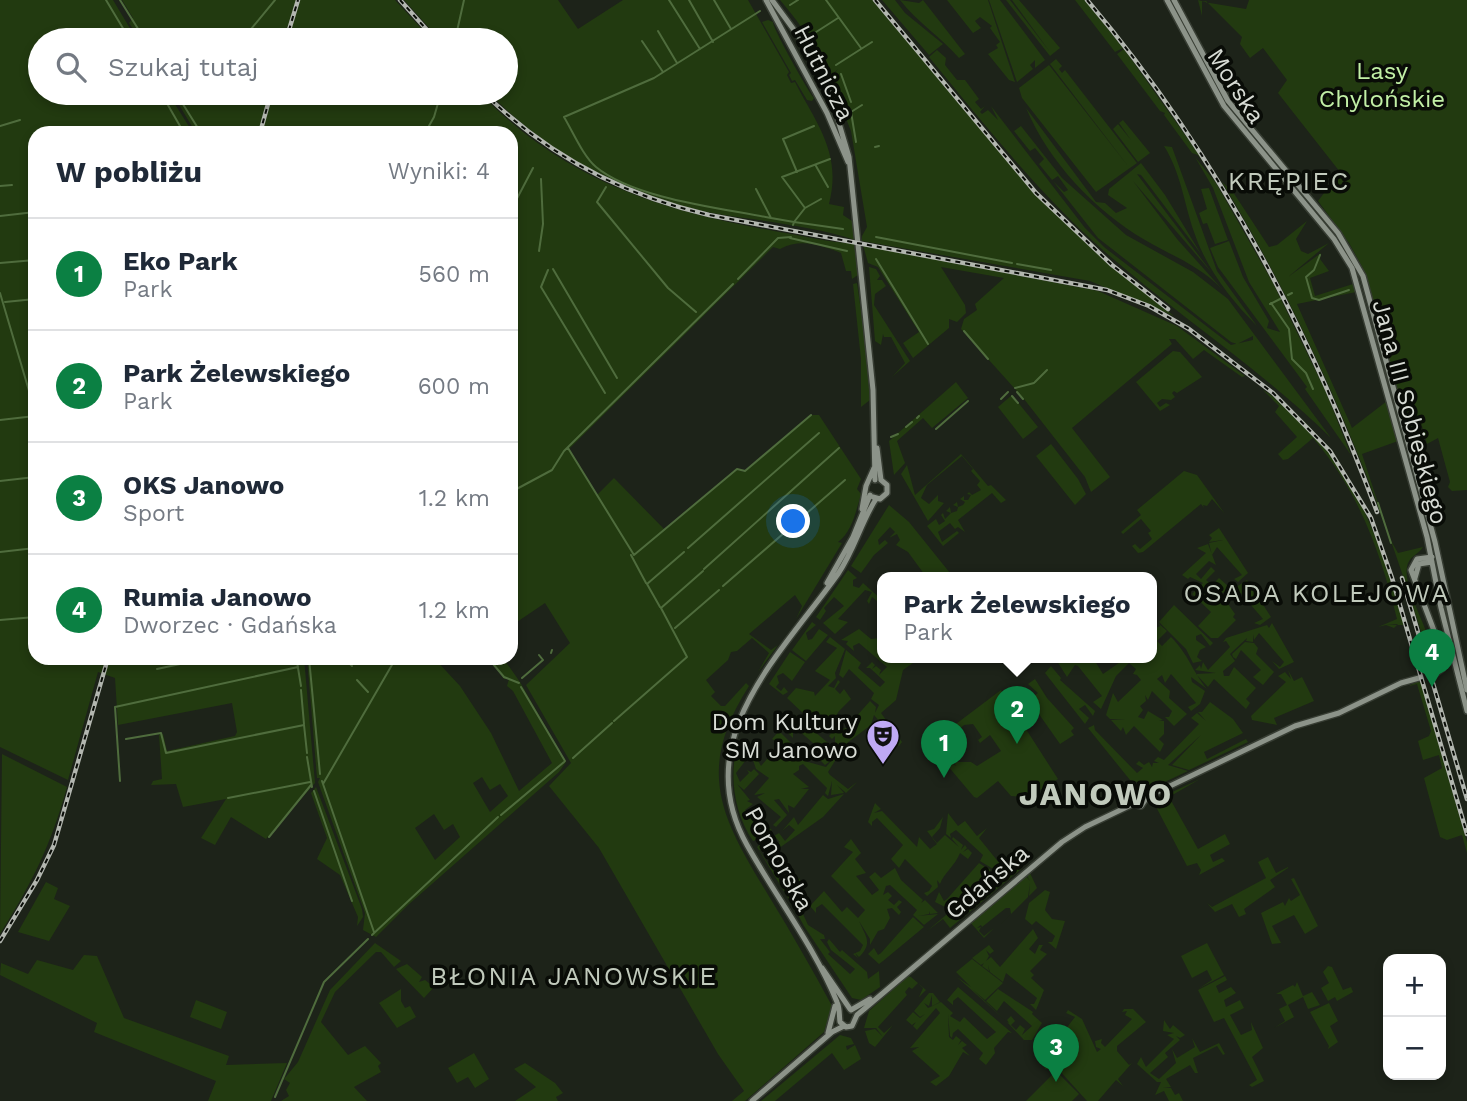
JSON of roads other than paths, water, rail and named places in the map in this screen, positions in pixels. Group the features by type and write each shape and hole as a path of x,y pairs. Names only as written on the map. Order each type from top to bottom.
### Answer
{"main road":[{"name":"Hutnicza","path":"766,0 808,50 820,71 842,128 858,251 875,440"},
{"name":"Hutnicza","path":"772,0 848,163"},
{"name":"Morska","path":"1167,0 1218,97 1287,183"},
{"name":"Morska","path":"1174,0 1222,92 1295,182"},
{"path":"799,60 808,50"},
{"path":"805,72 820,71"},
{"path":"834,130 842,128"},
{"name":"Jana III Sobieskiego","path":"1295,182 1343,240 1363,276 1467,690"},
{"name":"Jana III Sobieskiego","path":"1287,183 1335,241 1354,274 1435,559 1467,711"},
{"path":"875,440 874,467 878,480 887,485 887,493 873,497 868,488 878,480"},
{"path":"875,440 878,480"},
{"path":"860,515 866,486 874,467"},
{"name":"Pomorska","path":"842,563 860,515 873,497"},
{"name":"Pomorska","path":"841,1020 832,992 812,954 735,823 726,765 740,713 842,563 873,497"},
{"path":"1435,559 1418,566 1416,582 1445,659 1443,668 1435,674"},
{"path":"1144,795 1141,806 1130,803 1133,790 1144,795 1155,792 1295,726 1339,713 1401,683 1419,678"},
{"name":"Gdańska","path":"883,991 850,1009 841,1020 854,1025 857,1015 883,991 1062,842 1130,803"},
{"name":"Pomorska","path":"812,954 857,1015"},
{"path":"830,1034 835,1011 832,992"},
{"path":"752,1101 830,1034 841,1020"}],"waterway":[{"path":"106,0 123,28"},
{"path":"120,0 138,28"},
{"path":"252,28 275,0"},
{"path":"458,28 464,0"},
{"path":"669,0 700,49"},
{"path":"689,0 713,42"},
{"path":"714,0 731,29"},
{"path":"790,5 798,0"},
{"path":"826,0 861,48"},
{"path":"760,11 654,78 564,117 591,162 613,178 655,195 771,218"},
{"path":"813,34 838,18"},
{"path":"658,31 677,63"},
{"path":"642,41 663,72"},
{"path":"836,65 872,42"},
{"path":"841,74 851,102"},
{"path":"168,105 180,126"},
{"path":"184,105 197,126"},
{"path":"429,126 438,105"},
{"path":"856,142 851,112 862,105"},
{"path":"0,126 20,120"},
{"path":"797,172 783,139 814,126"},
{"path":"875,147 879,146"},
{"path":"805,208 782,177 830,159"},
{"path":"816,166 828,187"},
{"path":"518,197 533,168"},
{"path":"539,251 543,224 541,179"},
{"path":"0,186 12,185"},
{"path":"606,187 597,202 668,288 696,312"},
{"path":"756,189 771,218 794,222 805,208 821,199"},
{"path":"0,216 28,213"},
{"path":"793,225 794,222 843,229"},
{"path":"738,279 778,238 791,237"},
{"path":"876,237 1012,263"},
{"path":"790,238 847,251"},
{"path":"1320,255 1314,270 1306,277 1312,298 1319,300 1349,290"},
{"path":"876,259 928,344"},
{"path":"0,263 28,261"},
{"path":"1017,264 1051,270"},
{"path":"553,269 617,378"},
{"path":"548,270 541,287 605,393"},
{"path":"518,488 552,470 564,451 733,284"},
{"path":"0,293 28,387"},
{"path":"1288,295 1292,293"},
{"path":"1270,304 1282,298"},
{"path":"5,302 28,300"},
{"path":"1271,303 1289,329 1292,359 1306,373 1313,389"},
{"path":"964,331 988,359"},
{"path":"1035,382 1047,370"},
{"path":"1015,388 1034,383"},
{"path":"1001,399 1008,392"},
{"path":"1017,392 1023,399"},
{"path":"1012,396 1018,403"},
{"path":"936,429 968,401"},
{"path":"568,448 634,555 737,469 745,471 811,415"},
{"path":"0,420 28,417"},
{"path":"906,427 912,422"},
{"path":"688,548 819,433"},
{"path":"891,437 898,434"},
{"path":"704,569 839,448"},
{"path":"0,481 28,478"},
{"path":"723,586 845,480"},
{"path":"1378,503 1391,543"},
{"path":"0,552 28,549"},
{"path":"660,607 647,584 684,552"},
{"path":"631,555 646,583"},
{"path":"614,721 687,657 661,608 703,571"},
{"path":"675,628 719,590"},
{"path":"0,620 28,618"},
{"path":"522,678 543,660 539,655"},
{"path":"157,669 176,665"},
{"path":"120,781 115,707 298,665"},
{"path":"310,665 320,774"},
{"path":"323,784 392,665"},
{"path":"494,665 504,677 519,683"},
{"path":"298,668 301,686"},
{"path":"357,680 368,692"},
{"path":"521,687 565,761"},
{"path":"301,690 304,724"},
{"path":"573,758 612,723"},
{"path":"126,739 161,733 166,753 304,725 307,753"},
{"path":"307,757 312,787"},
{"path":"501,815 564,762"},
{"path":"322,781 374,932"},
{"path":"228,798 310,782"},
{"path":"269,837 311,785"},
{"path":"314,791 352,901"},
{"path":"372,935 498,817"},
{"path":"275,1097 324,982 368,939"}],"tunnel":[{"path":"1419,678 1435,674"}],"railway":[{"path":"290,28 298,0"},
{"path":"400,0 425,28"},
{"path":"875,0 1036,193 1112,265 1168,309"},
{"path":"1087,0 1134,58 1177,118 1254,243 1321,375 1377,512"},
{"path":"262,126 268,105"},
{"path":"497,105 534,136 588,170 616,184 677,207 1107,290 1149,306 1189,329 1273,393 1330,451 1371,518 1392,578 1467,834"},
{"path":"1402,578 1467,799"},
{"path":"0,941 37,880 54,845 106,665"}],"place":[{"name":"Rumia Janowo","path":"1432,687"},
{"name":"Park Żelewskiego","path":"1017,744"},
{"name":"Dom Kultury SM Janowo","path":"883,766"},
{"name":"Eko Park","path":"944,778"},
{"name":"OKS Janowo","path":"1056,1082"}],"district":[{"name":"KRĘPIEC","path":"1289,181"},
{"name":"OSADA KOLEJOWA","path":"1317,593"},
{"name":"JANOWO","path":"1096,794"},
{"name":"BŁONIA JANOWSKIE","path":"574,976"}],"park label":[{"name":"Lasy Chylońskie","path":"1382,85"}]}
